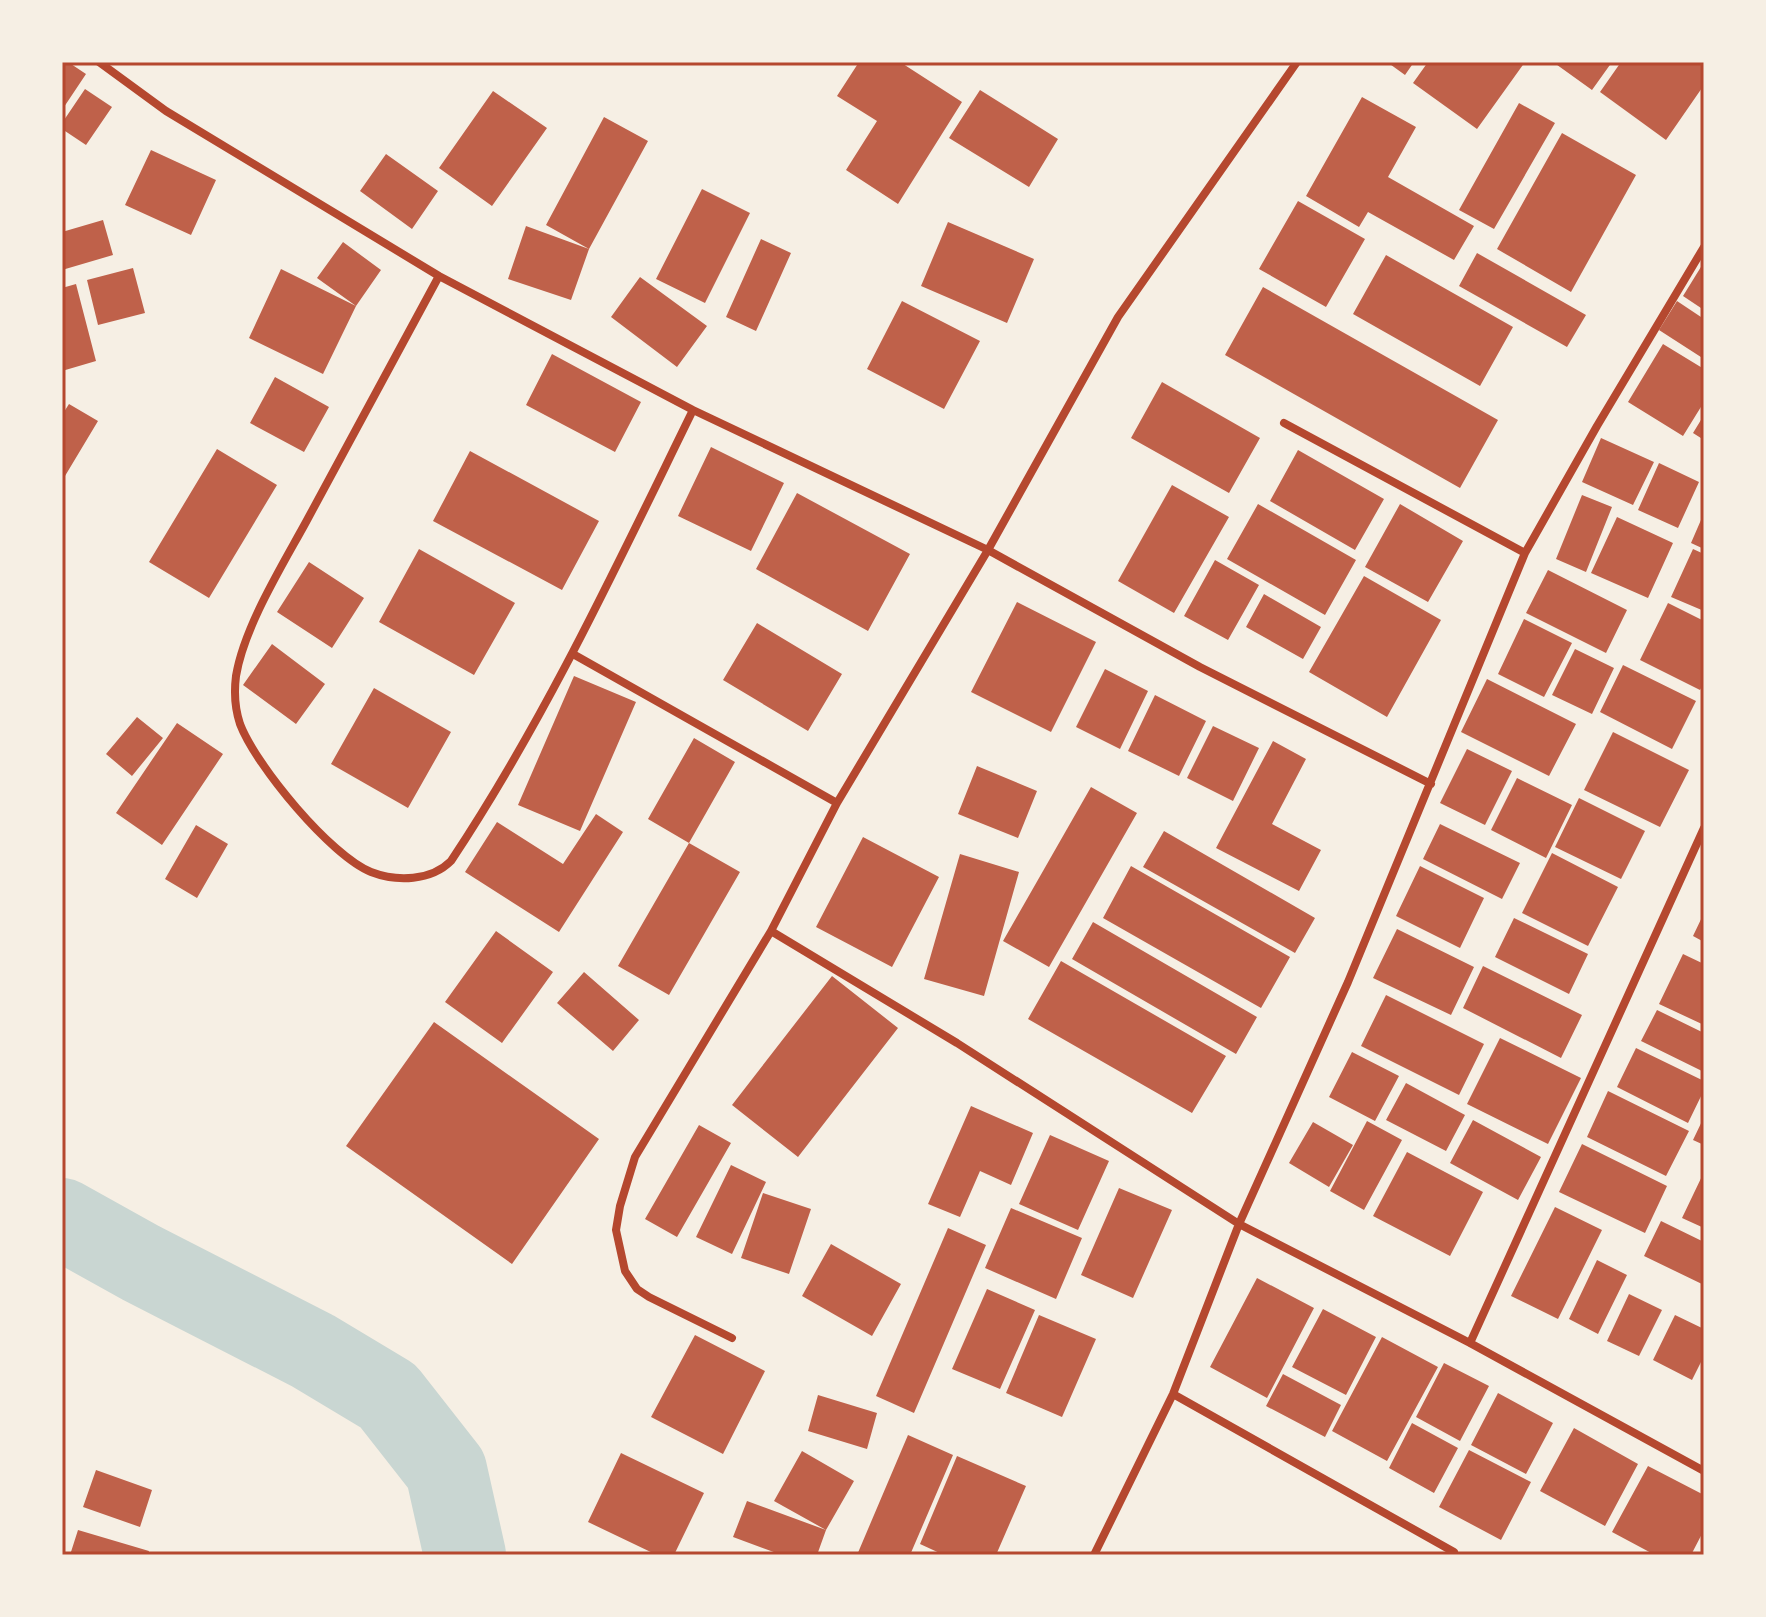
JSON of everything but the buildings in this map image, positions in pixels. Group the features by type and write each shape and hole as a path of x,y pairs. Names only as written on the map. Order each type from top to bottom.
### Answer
{"street":[{"path":"99,62 166,111 439,276 693,410 988,550 1200,667 1431,784"},
{"path":"732,1338 649,1297 637,1289 625,1271 616,1230 635,1157 771,931 837,803 988,550 1118,317 1297,62"},
{"path":"1094,1555 1173,1394 1239,1224 1348,982 1525,553 1704,247"},
{"path":"439,276 284,564 243,647 235,680 235,702 241,725 277,785 306,818 350,859 370,872 393,878 424,876 442,870 451,861 500,788 573,654 693,410"},
{"path":"1284,423 1525,553"},
{"path":"573,654 837,803"},
{"path":"1470,1343 1704,828"},
{"path":"771,931 957,1043 1239,1224 1470,1343 1704,1471"},
{"path":"1173,1394 1454,1552"}],"waterway":[{"path":"62,1219 313,1351 388,1396 446,1470 465,1555"}]}
